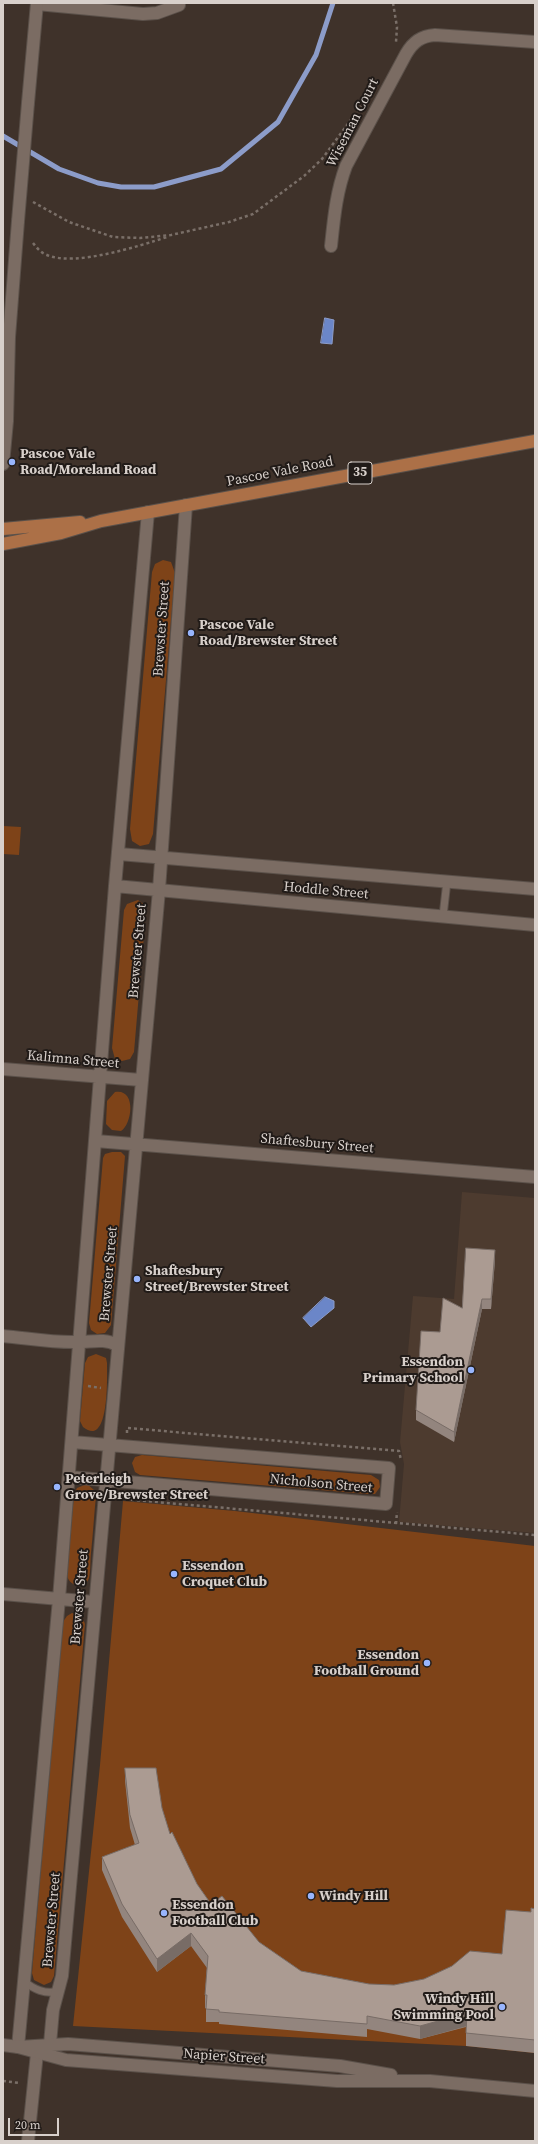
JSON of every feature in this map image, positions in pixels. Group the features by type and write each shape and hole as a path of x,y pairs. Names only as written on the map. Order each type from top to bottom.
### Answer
{"main road":[{"name":"Pascoe Vale Road","path":"4,543 61,533 101,521 535,441"},
{"name":"Pascoe Vale Road","path":"3,528 101,521"}],"street":[{"path":"3,464 7,421 9,337 37,4 143,14 157,13 179,5"},
{"name":"Wiseman Court","path":"331,246 338,186 346,166 410,48 423,37 435,35 535,42"},
{"path":"3,368 9,337"},
{"name":"Brewster Street","path":"50,2050 53,2010 62,1976 108,1444 159,890 186,505"},
{"name":"Brewster Street","path":"18,2047 59,1599 115,886 148,512"},
{"path":"3,528 4,543"},
{"name":"Hoddle Street","path":"119,854 535,889"},
{"name":"Hoddle Street","path":"115,886 535,925"},
{"name":"Kalimna Street","path":"3,1069 141,1080"},
{"name":"Shaftesbury Street","path":"96,1141 535,1177"},
{"path":"3,1336 79,1342 99,1340 117,1345"},
{"name":"Nicholson Street","path":"69,1477 386,1504 389,1468 126,1445 72,1442"},
{"path":"3,1594 94,1602"},
{"name":"Napier Street","path":"3,2045 50,2050 97,2047 340,2066 430,2081"},
{"path":"96,2062 97,2047"},
{"path":"28,2141 37,2049"},
{"name":"Napier Street","path":"50,2050 96,2062 336,2080 430,2081 535,2090"}],"lane":[{"path":"443,916 447,881"},
{"path":"24,1981 31,1987 42,1992 58,1991"}],"path":[{"path":"393,3 397,27 394,47"},
{"path":"33,244 45,255 52,257 78,257 123,251 171,235 229,222 253,214 304,176 322,159 356,110 364,102"},
{"path":"29,200 69,222 113,237 140,238 171,235"},
{"path":"76,1385 114,1389"},
{"path":"126,1445 127,1428 399,1451 400,1468"},
{"path":"123,1481 122,1500 535,1535"},
{"path":"396,1524 398,1508"}],"shaded area":[{"path":"163,560 171,562 175,573 153,834 149,844 140,846 132,841 130,829 152,572 155,564"},
{"path":"3,826 21,827 19,855 3,854"},
{"path":"138,900 145,905 146,911 134,1052 130,1059 122,1061 115,1059 112,1048 124,910 127,904"},
{"path":"115,1092 122,1092 129,1100 130,1114 125,1127 121,1131 112,1130 106,1124 107,1101"},
{"path":"121,1152 125,1156 111,1325 105,1333 97,1334 91,1330 89,1323 103,1158 105,1154"},
{"name":"Essendon Primary School","path":"462,1192 535,1198 535,1533 399,1522 404,1464 400,1442 413,1296 454,1299"},
{"path":"96,1354 106,1358 107,1395 102,1420 98,1428 92,1431 83,1427 80,1421 85,1363 88,1357"},
{"path":"142,1455 371,1475 379,1480 380,1487 375,1494 368,1494 140,1475 135,1472 132,1463 135,1457"},
{"path":"87,1484 94,1490 96,1496 90,1572 87,1582 77,1586 68,1579 67,1575 74,1494 77,1488"},
{"name":"Windy Hill","path":"123,1501 235,1511 535,1546 535,2053 466,2046 73,2026 100,1765"},
{"path":"72,1613 82,1616 85,1624 54,1976 51,1982 44,1985 34,1980 32,1973 62,1623 67,1616"}],"water":[{"path":"325,318 334,320 332,344 321,343"},
{"path":"325,1297 334,1301 334,1308 311,1327 303,1318"}],"building":[{"path":"466,1248 495,1250 491,1299 482,1299 454,1432 416,1410 421,1331 440,1332 443,1298 462,1308"},
{"name":"Essendon Football Club","path":"125,1768 156,1768 162,1808 170,1834 172,1832 197,1884 211,1904 222,1896 259,1942 301,1971 369,1984 394,1985 424,1979 452,1966 470,1951 502,1954 506,1910 531,1912 531,1908 535,1909 535,2040 466,2033 467,2013 420,2026 367,2016 367,2024 219,2012 219,2010 206,2009 207,1995 205,1995 208,1956 191,1933 157,1959 122,1904 102,1857 139,1843 130,1815"}],"waterway":[{"path":"3,136 59,169 98,183 121,187 154,187 221,169 278,122 316,55 333,3"}],"place":[{"name":"Pascoe Vale Road/Moreland Road","path":"12,462"},
{"name":"Pascoe Vale Road/Brewster Street","path":"191,633"},
{"name":"Shaftesbury Street/Brewster Street","path":"137,1279"},
{"name":"Essendon Primary School","path":"471,1370"},
{"name":"Peterleigh Grove/Brewster Street","path":"57,1487"},
{"name":"Essendon Croquet Club","path":"174,1574"},
{"name":"Essendon Football Ground","path":"427,1663"},
{"name":"Windy Hill","path":"311,1896"},
{"name":"Essendon Football Club","path":"164,1913"},
{"name":"Windy Hill Swimming Pool","path":"502,2007"}]}
